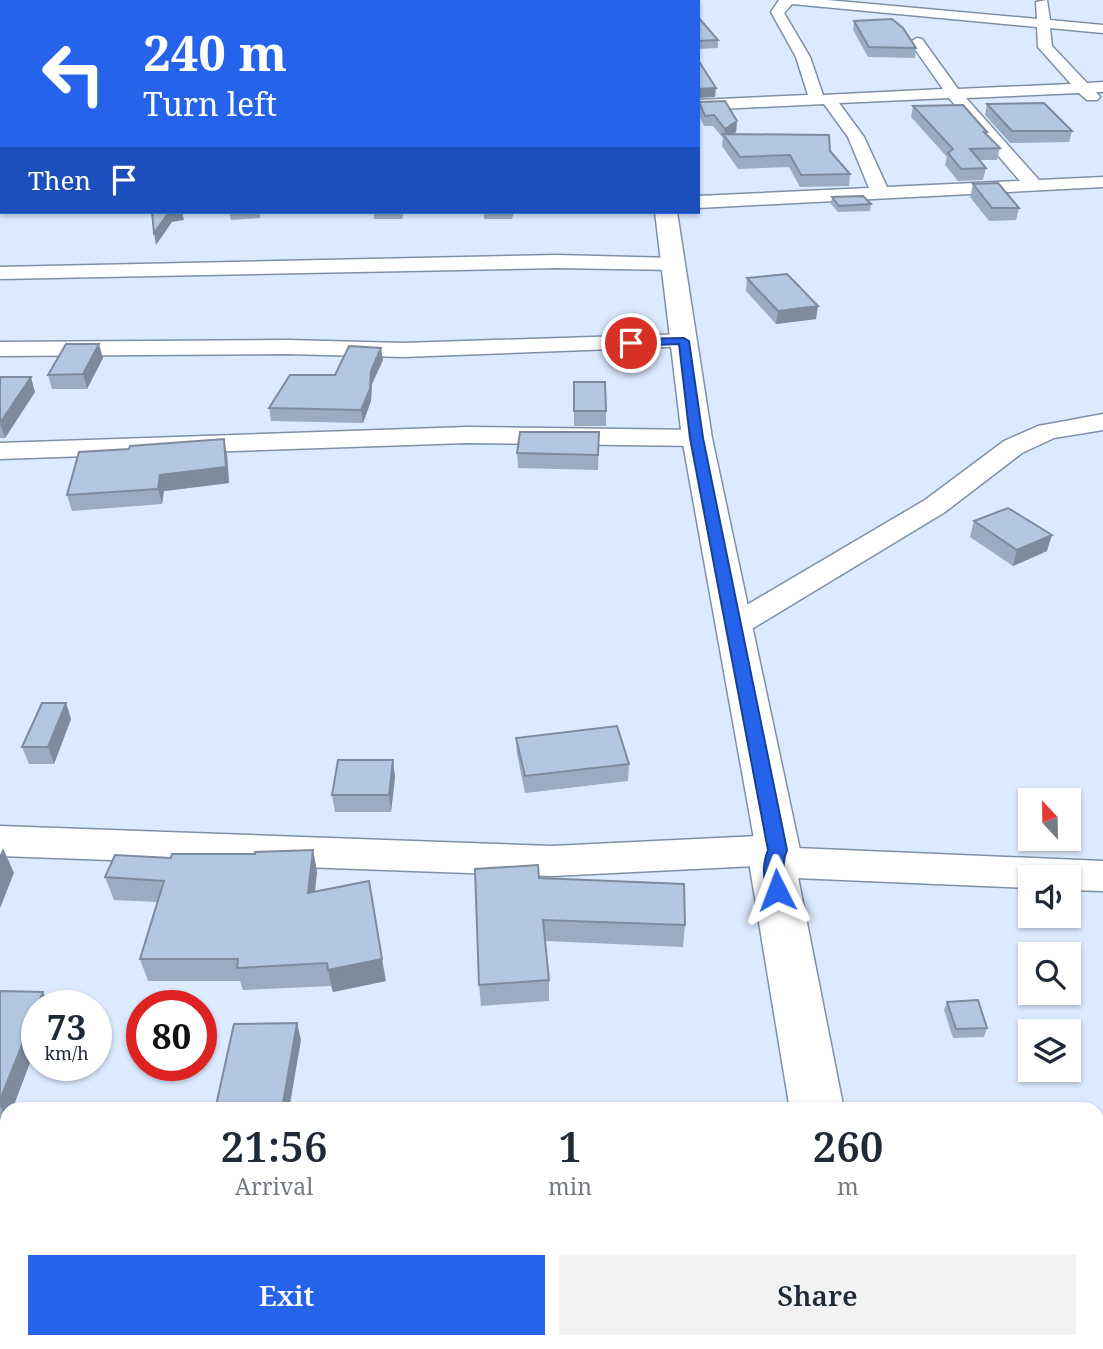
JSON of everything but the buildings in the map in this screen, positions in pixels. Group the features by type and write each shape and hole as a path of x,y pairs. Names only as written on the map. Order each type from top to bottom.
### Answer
{"highway":[{"path":"666,214 696,438 734,626 816,1102"}],"street":[{"path":"880,193 856,137 823,99 777,12 787,0 1103,29"},
{"path":"1042,0 1045,47 1081,88 1103,107"},
{"path":"917,42 952,92 1034,185"},
{"path":"700,105 1103,87"},
{"path":"700,202 1103,182"},
{"path":"0,273 363,267 524,260 603,260 674,264"},
{"path":"0,349 247,347 403,351 684,341"},
{"path":"734,626 935,506 1013,447 1047,431 1103,422"},
{"path":"0,451 467,435 696,438"},
{"path":"0,841 552,861 775,856 1103,876"}],"route":[{"path":"631,343 684,341 696,438 778,850 772,862 777,890"}]}
